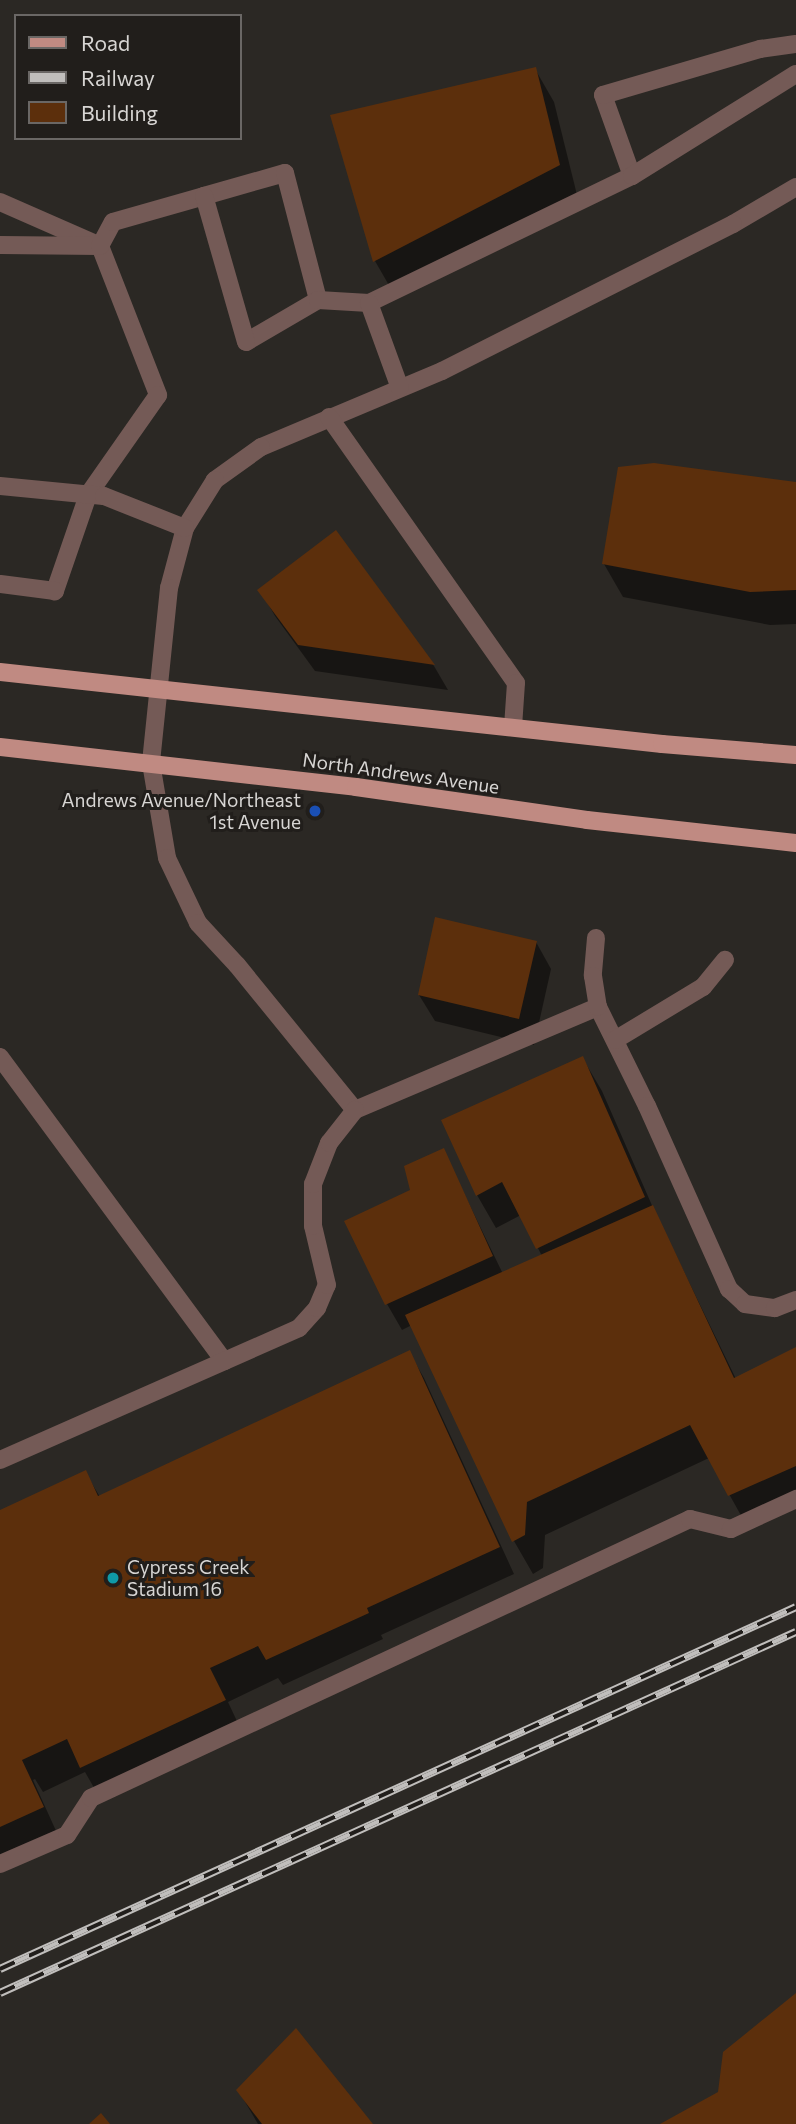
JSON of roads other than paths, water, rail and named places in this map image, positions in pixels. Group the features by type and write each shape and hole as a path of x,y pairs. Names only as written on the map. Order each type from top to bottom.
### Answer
{"main road":[{"path":"0,672 662,744 796,755"},
{"name":"North Andrews Avenue","path":"0,747 151,763 587,820 796,843"}],"lane":[{"path":"632,176 603,95 760,49 796,44"},
{"path":"204,196 246,342 318,300 369,303 632,176 796,74"},
{"path":"100,246 113,222 285,173 318,300"},
{"path":"355,1110 237,965 198,923 167,858 151,763 169,588 185,528 215,481 261,447 442,371 733,224 796,187"},
{"path":"0,202 100,246 158,395 88,495 55,591 0,584"},
{"path":"0,244 100,246"},
{"path":"369,303 400,388"},
{"path":"329,417 516,683 513,727"},
{"path":"0,486 104,496 185,528"},
{"path":"596,938 593,976 598,1007 729,1289 745,1304 775,1308 796,1300"},
{"path":"615,1040 703,987 725,960"},
{"path":"0,1460 299,1328 317,1308 327,1285 313,1226 313,1184 329,1143 355,1110 598,1007"},
{"path":"0,1057 224,1361"},
{"path":"0,1864 67,1835 91,1798 690,1519 731,1529 796,1499"}],"railway":[{"path":"0,1969 796,1607"},
{"path":"0,1993 796,1632"}],"place":[{"name":"Andrews Avenue/Northeast 1st Avenue","path":"315,811"},
{"name":"Cypress Creek Stadium 16","path":"113,1578"}]}
